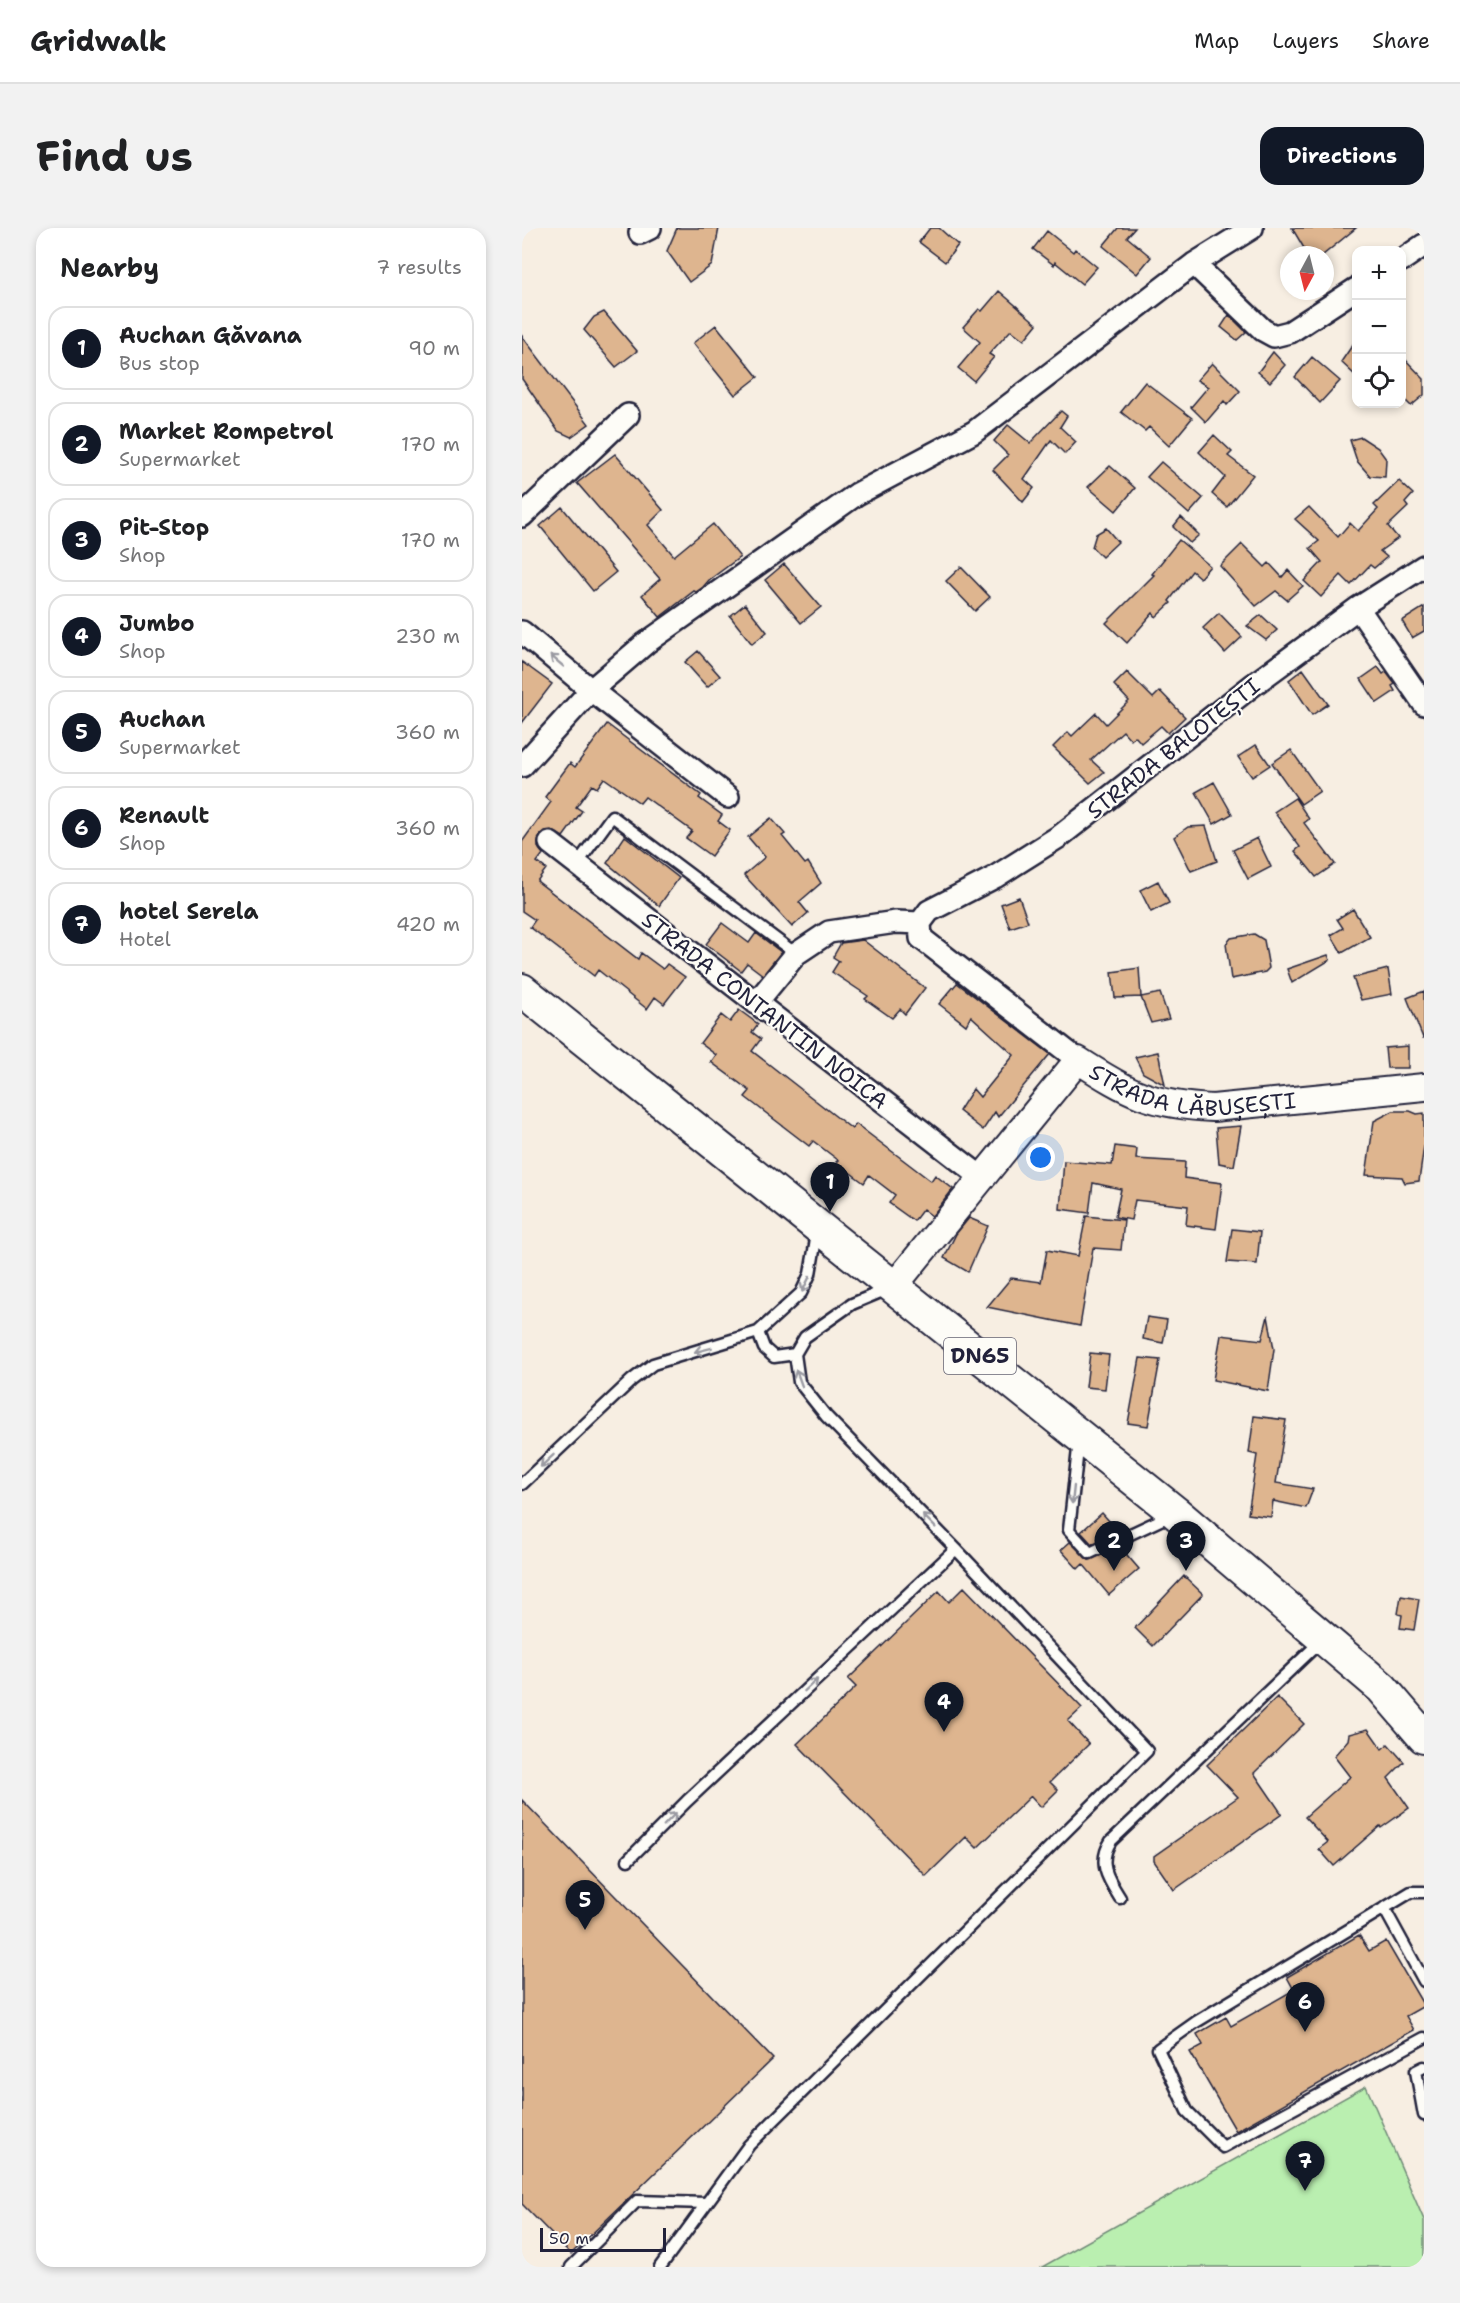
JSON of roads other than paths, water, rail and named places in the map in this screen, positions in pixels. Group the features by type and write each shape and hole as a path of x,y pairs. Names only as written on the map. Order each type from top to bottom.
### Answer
{"main road":[{"name":"DN65","path":"522,990 1176,1513 1382,1688 1424,1737"}],"street":[{"path":"523,763 591,690 646,643 857,494 974,432 1194,264 1252,228"},
{"path":"1406,257 1424,245"},
{"path":"1194,264 1263,330 1274,336 1290,332 1352,292"},
{"path":"522,516 628,415"},
{"name":"STRADA BALOTEȘTI","path":"920,923 929,910 995,876 1060,836 1253,685 1358,608 1424,566"},
{"path":"1358,608 1424,704"},
{"path":"522,632 591,690 728,797"},
{"name":"STRADA CONTANTIN NOICA","path":"550,843 981,1177"},
{"path":"756,1003 796,954 829,932 896,922 920,923 921,938 1077,1060"},
{"name":"STRADA LĂBUȘEȘTI","path":"894,1286 1077,1060 1120,1087 1150,1100 1182,1107 1213,1108 1424,1087"}],"lane":[{"path":"577,864 612,816 796,954"},
{"path":"522,1484 632,1380 653,1364 759,1332 801,1293 810,1274 819,1227"},
{"path":"660,2267 749,2145 1147,1751 956,1549 820,1410 799,1382 795,1354 805,1337 852,1304 894,1286"},
{"path":"759,1332 764,1348 774,1357 795,1354"},
{"path":"1079,1436 1069,1530 1090,1553 1176,1513"},
{"path":"628,1860 687,1801 956,1549"},
{"path":"1120,1898 1104,1869 1105,1856 1111,1841 1324,1638"},
{"path":"1424,1892 1411,1892 1196,2022 1158,2049 1187,2111 1223,2147 1424,2038"},
{"path":"1384,1908 1420,1963 1424,1981"},
{"path":"1424,2067 1416,2071 1424,2115"},
{"path":"571,2267 637,2200 706,2203"}],"place":[{"name":"Auchan Găvana","path":"830,1212"},
{"name":"Market Rompetrol","path":"1114,1571"},
{"name":"Pit-Stop","path":"1186,1571"},
{"name":"Jumbo","path":"944,1732"},
{"name":"Auchan","path":"585,1930"},
{"name":"Renault","path":"1305,2032"},
{"name":"hotel Serela","path":"1305,2191"}]}
